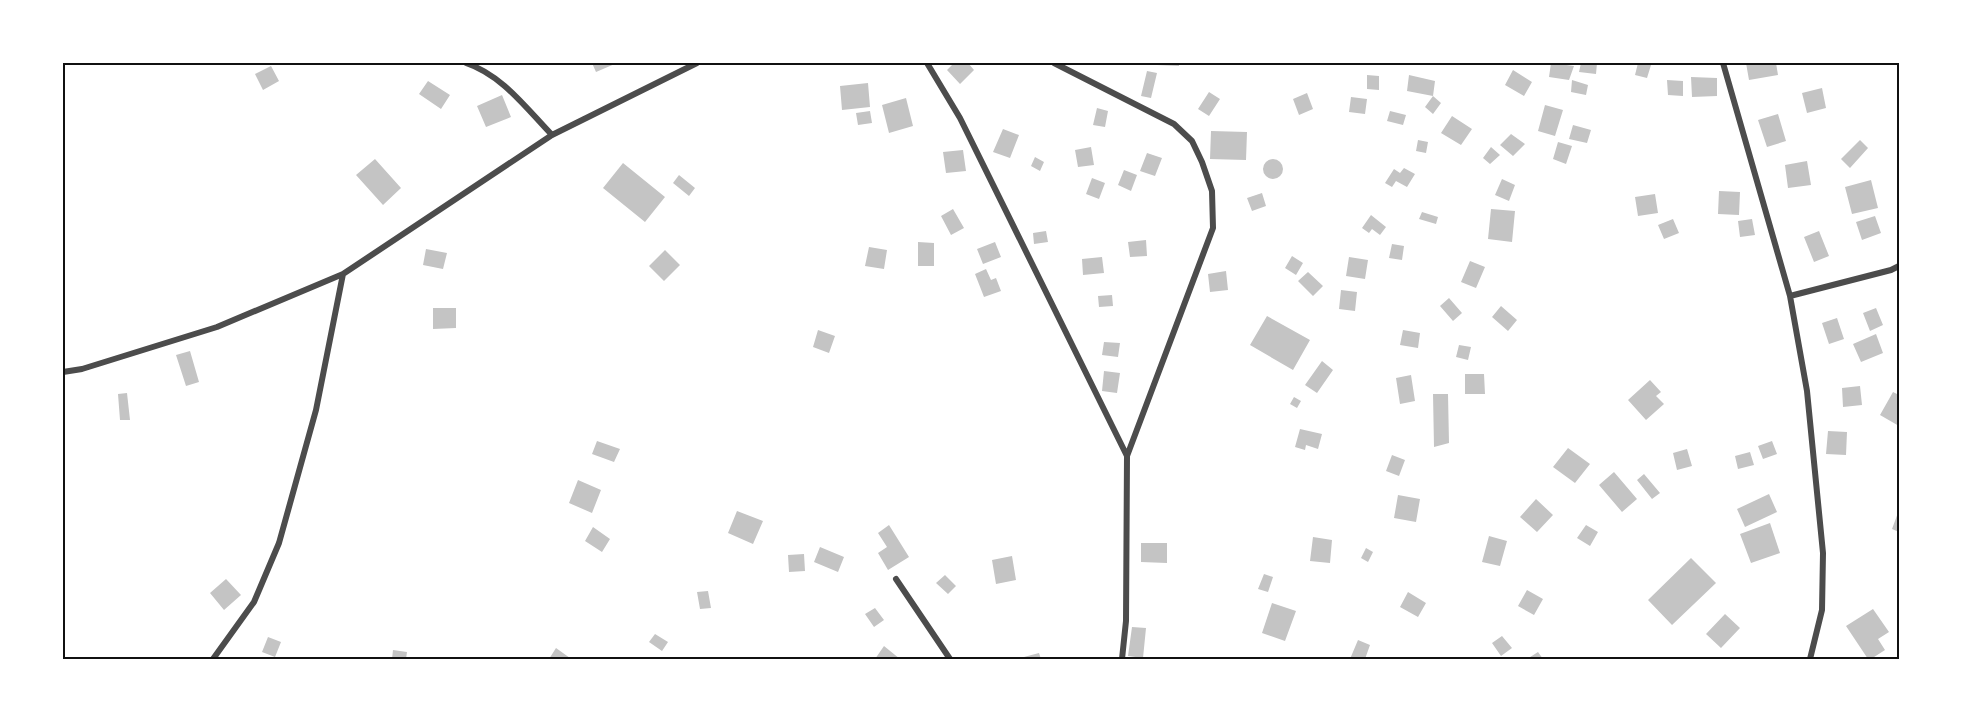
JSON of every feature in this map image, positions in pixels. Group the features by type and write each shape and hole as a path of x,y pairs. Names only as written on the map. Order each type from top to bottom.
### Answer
{"street":[{"path":"466,63 481,68 498,79 552,135"},
{"path":"63,372 82,369 217,327 343,274 552,135 697,63"},
{"path":"927,63 960,118 1127,456"},
{"path":"1054,63 1174,124 1192,141 1212,191 1213,228 1127,456 1126,621 1122,659"},
{"path":"1723,63 1790,296 1807,391 1823,553 1822,610 1810,659"},
{"path":"1790,296 1899,266"},
{"path":"213,659 254,602 279,543 316,410 343,274"},
{"path":"896,579 950,659"}],"building":[{"path":"592,63 617,63 596,72"},
{"path":"954,63 968,63 974,70 960,84 947,70"},
{"path":"1157,63 1179,63 1179,66 1157,65"},
{"path":"1551,63 1574,66 1569,80 1549,77"},
{"path":"1581,63 1597,63 1596,74 1579,72"},
{"path":"1638,63 1651,65 1647,78 1635,75"},
{"path":"1746,63 1776,63 1778,75 1749,80"},
{"path":"271,66 279,81 263,90 255,74"},
{"path":"1513,70 1532,82 1524,96 1505,85"},
{"path":"1147,71 1157,73 1151,98 1141,96"},
{"path":"1367,75 1379,76 1379,90 1367,89"},
{"path":"1409,75 1435,81 1433,96 1407,91"},
{"path":"1691,77 1717,78 1717,96 1692,97"},
{"path":"1572,80 1588,85 1586,95 1571,92"},
{"path":"1667,80 1683,81 1683,96 1668,95"},
{"path":"428,81 450,95 441,109 419,94"},
{"path":"868,83 870,107 842,110 840,86"},
{"path":"1822,88 1826,108 1807,113 1802,93"},
{"path":"1209,92 1220,99 1209,116 1198,109"},
{"path":"1307,93 1313,109 1299,115 1293,99"},
{"path":"502,95 511,117 486,127 477,106"},
{"path":"1433,96 1441,103 1433,114 1425,107"},
{"path":"1351,97 1367,99 1365,114 1349,112"},
{"path":"906,98 913,126 889,133 882,105"},
{"path":"1545,105 1563,110 1555,136 1538,131"},
{"path":"1097,108 1108,111 1105,127 1093,125"},
{"path":"870,111 872,123 858,125 856,113"},
{"path":"1390,111 1406,115 1403,125 1387,121"},
{"path":"1778,114 1786,141 1767,147 1758,120"},
{"path":"1452,116 1472,129 1461,145 1441,133"},
{"path":"1573,125 1591,130 1587,143 1569,139"},
{"path":"1003,129 1019,135 1010,158 993,152"},
{"path":"1211,131 1247,132 1246,160 1210,159"},
{"path":"1511,134 1525,144 1513,156 1500,145"},
{"path":"1418,140 1428,142 1426,153 1416,151"},
{"path":"1860,140 1868,148 1850,168 1841,159"},
{"path":"1558,142 1572,146 1566,164 1553,159"},
{"path":"1091,147 1094,165 1078,167 1075,150"},
{"path":"1491,147 1500,155 1490,164 1483,158"},
{"path":"963,150 966,171 946,173 943,152"},
{"path":"1147,153 1162,158 1155,176 1140,171"},
{"path":"1035,157 1044,162 1040,171 1031,166"},
{"path":"375,159 401,188 383,205 356,175"},
{"path":"1269,159 1277,159 1283,165 1283,173 1277,179 1269,179 1263,173 1263,165"},
{"path":"1807,161 1811,185 1788,188 1785,165"},
{"path":"623,163 665,197 645,222 603,188"},
{"path":"1404,168 1415,174 1407,187 1396,181 1392,187 1385,183 1394,169 1400,173"},
{"path":"1124,170 1137,175 1131,191 1118,185"},
{"path":"679,175 695,188 689,196 673,183"},
{"path":"1092,178 1105,183 1099,199 1086,194"},
{"path":"1502,179 1515,185 1509,201 1495,195"},
{"path":"1871,180 1878,208 1852,214 1845,187"},
{"path":"1719,191 1740,192 1739,215 1718,214"},
{"path":"1262,193 1266,206 1252,211 1247,198"},
{"path":"1655,194 1658,213 1638,216 1635,197"},
{"path":"953,209 964,228 951,235 941,216"},
{"path":"1491,209 1515,211 1512,242 1488,239"},
{"path":"1422,212 1438,217 1436,224 1419,219"},
{"path":"1371,215 1386,227 1380,235 1372,229 1369,233 1362,228"},
{"path":"1875,216 1881,233 1862,240 1856,222"},
{"path":"1673,219 1679,233 1664,239 1658,225"},
{"path":"1752,219 1755,235 1740,237 1738,221"},
{"path":"1046,231 1048,242 1034,244 1033,233"},
{"path":"1819,231 1829,256 1814,262 1804,237"},
{"path":"1146,240 1147,256 1130,257 1128,242"},
{"path":"918,242 934,243 934,266 918,266"},
{"path":"995,242 1001,257 983,264 977,249"},
{"path":"1392,244 1404,246 1402,260 1389,258"},
{"path":"869,247 887,250 884,269 865,266"},
{"path":"426,249 447,253 443,269 423,265"},
{"path":"665,250 680,265 664,281 649,266"},
{"path":"1292,256 1303,263 1296,275 1285,268"},
{"path":"1102,257 1104,273 1083,275 1082,259"},
{"path":"1349,257 1368,260 1365,279 1346,276"},
{"path":"1470,261 1485,267 1476,288 1461,282"},
{"path":"986,269 991,280 996,278 1001,291 984,297 975,274"},
{"path":"1226,271 1228,290 1210,292 1208,274"},
{"path":"1308,272 1323,286 1313,296 1298,281"},
{"path":"1341,290 1357,292 1355,311 1339,309"},
{"path":"1112,295 1113,306 1099,307 1098,296"},
{"path":"1449,298 1462,313 1453,321 1440,306"},
{"path":"1501,306 1517,320 1508,331 1492,317"},
{"path":"433,308 456,308 456,328 433,329"},
{"path":"1876,308 1883,325 1870,331 1863,313"},
{"path":"1267,316 1310,340 1293,370 1250,345"},
{"path":"1837,318 1844,339 1829,344 1822,323"},
{"path":"818,330 835,336 829,353 813,347"},
{"path":"1403,330 1420,333 1418,348 1400,345"},
{"path":"1876,334 1883,353 1861,362 1853,344"},
{"path":"1104,342 1120,343 1118,357 1102,355"},
{"path":"1459,345 1471,347 1468,360 1456,357"},
{"path":"190,351 199,382 186,386 176,355"},
{"path":"1322,361 1333,370 1317,393 1305,385"},
{"path":"1104,371 1120,373 1117,393 1102,391"},
{"path":"1465,374 1484,374 1485,394 1465,394"},
{"path":"1411,375 1415,401 1400,404 1396,378"},
{"path":"1650,380 1661,392 1656,396 1664,404 1646,420 1628,400"},
{"path":"1860,386 1862,405 1843,407 1842,388"},
{"path":"1893,392 1899,395 1899,426 1880,415"},
{"path":"127,393 130,420 120,420 118,394"},
{"path":"1433,394 1448,394 1449,443 1434,447"},
{"path":"1294,397 1301,401 1297,408 1290,404"},
{"path":"1300,429 1322,434 1318,449 1306,445 1305,450 1295,447"},
{"path":"1828,431 1847,432 1846,455 1826,454"},
{"path":"597,441 620,449 614,462 592,454"},
{"path":"1772,441 1777,454 1763,459 1758,446"},
{"path":"1568,448 1590,464 1575,483 1553,467"},
{"path":"1687,449 1692,466 1677,470 1673,453"},
{"path":"1750,452 1754,465 1738,469 1735,456"},
{"path":"1392,455 1405,460 1399,476 1386,471"},
{"path":"1614,472 1637,499 1622,512 1599,485"},
{"path":"1644,474 1660,493 1652,499 1637,480"},
{"path":"578,480 601,490 592,513 569,503"},
{"path":"1769,494 1777,512 1745,527 1737,509"},
{"path":"1398,495 1420,499 1416,522 1394,518"},
{"path":"1536,499 1553,515 1537,532 1520,517"},
{"path":"1899,510 1899,532 1892,529"},
{"path":"737,511 763,521 753,544 728,533"},
{"path":"1770,523 1780,553 1751,563 1740,534"},
{"path":"889,525 909,557 888,570 878,553 887,547 878,533"},
{"path":"1586,525 1598,532 1590,546 1577,538"},
{"path":"593,527 610,539 602,552 585,541"},
{"path":"1489,536 1507,541 1500,566 1482,562"},
{"path":"1313,537 1332,540 1330,563 1310,561"},
{"path":"1141,543 1167,543 1167,563 1141,562"},
{"path":"820,547 844,557 838,572 814,562"},
{"path":"1366,548 1373,552 1368,562 1361,558"},
{"path":"804,554 805,571 789,572 788,555"},
{"path":"1012,556 1016,580 996,584 992,560"},
{"path":"1691,558 1716,583 1672,625 1648,600"},
{"path":"1264,574 1273,577 1268,592 1258,589"},
{"path":"945,575 956,586 948,594 936,583"},
{"path":"226,579 241,595 224,610 210,593"},
{"path":"1527,590 1543,599 1534,615 1518,606"},
{"path":"708,591 711,608 700,609 697,592"},
{"path":"1408,592 1426,603 1418,617 1400,607"},
{"path":"1272,603 1296,611 1285,641 1262,633"},
{"path":"875,608 884,620 874,627 865,614"},
{"path":"1873,609 1889,632 1878,639 1885,650 1868,659 1846,626"},
{"path":"1725,614 1740,628 1721,648 1706,634"},
{"path":"1132,627 1146,628 1143,658 1128,656"},
{"path":"655,634 668,642 662,651 649,642"},
{"path":"1502,636 1512,648 1501,656 1492,643"},
{"path":"268,637 281,642 275,657 262,652"},
{"path":"1358,640 1370,645 1365,659 1350,659"},
{"path":"884,646 900,659 875,659"},
{"path":"556,648 570,658 549,659"},
{"path":"393,650 407,652 406,659 392,659"},
{"path":"1538,652 1543,659 1527,659"},
{"path":"1039,653 1041,659 1024,659 1024,657"}]}
